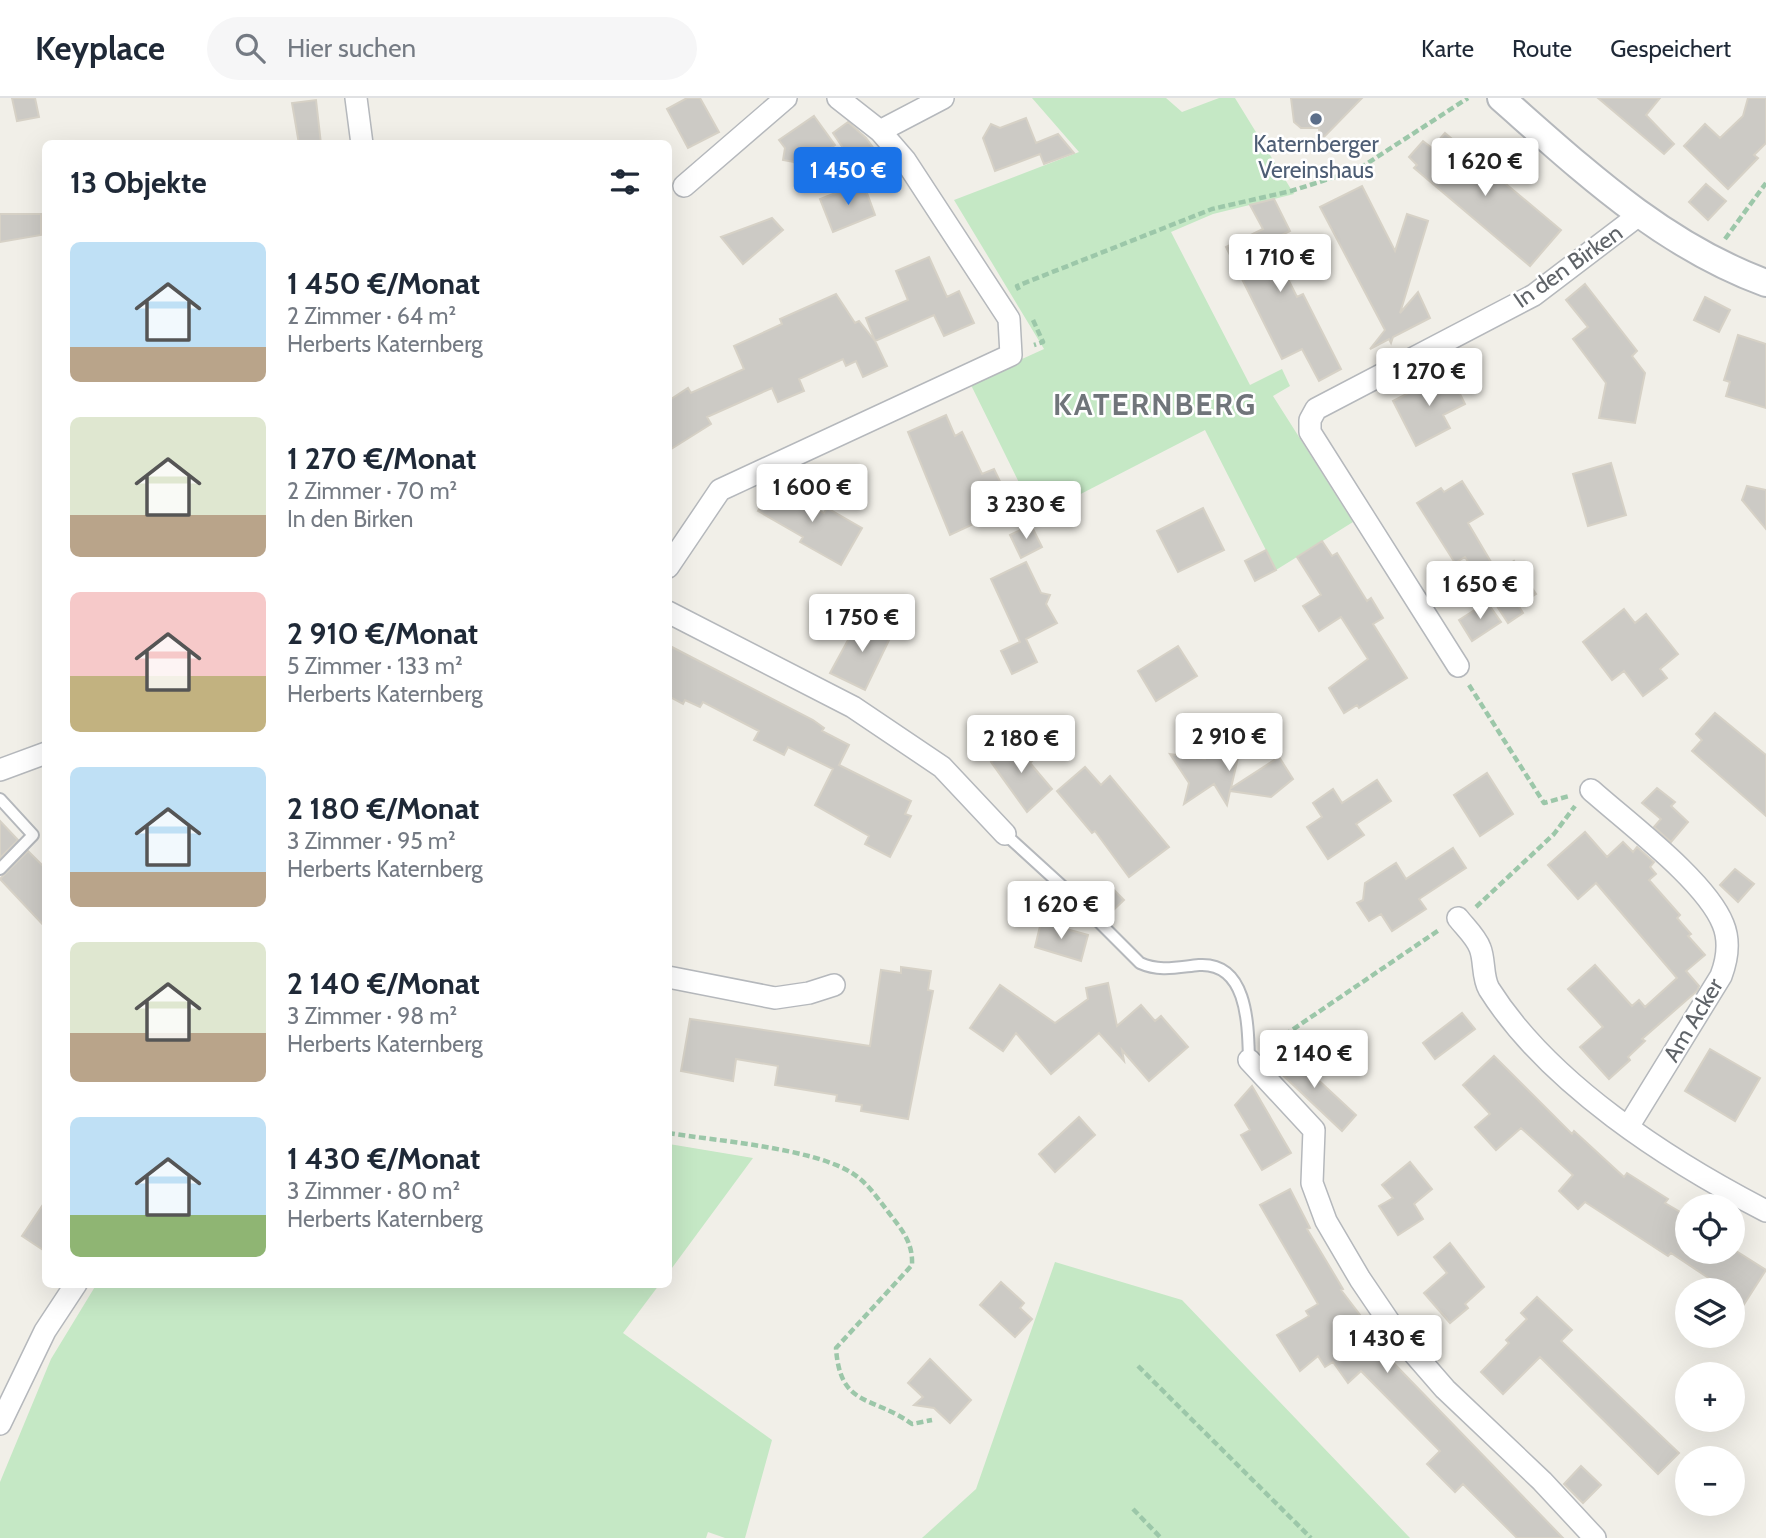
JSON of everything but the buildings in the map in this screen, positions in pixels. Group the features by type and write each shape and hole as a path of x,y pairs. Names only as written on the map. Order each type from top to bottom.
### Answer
{"street":[{"path":"356,98 361,140"},
{"path":"684,186 786,98"},
{"path":"672,561 720,490 1011,355 1009,318 905,160 880,131 838,98"},
{"path":"880,131 943,98"},
{"name":"In den Birken","path":"1502,98 1639,215 1710,258 1766,283"},
{"name":"In den Birken","path":"1458,666 1310,432 1310,421 1316,409 1534,295 1639,215"},
{"path":"672,614 853,707 942,767 1004,834"},
{"path":"0,770 42,754"},
{"name":"Am Acker","path":"1591,790 1697,886 1725,927 1727,960 1721,976 1628,1127"},
{"path":"1458,918 1480,947 1488,987 1515,1022 1590,1099 1718,1186 1766,1211"},
{"path":"672,978 775,998 834,985"},
{"path":"1249,1060 1314,1130 1312,1183 1326,1221 1360,1279 1398,1335 1445,1389 1542,1480 1595,1538"},
{"path":"0,1424 45,1331 73,1288"}],"lane":[{"path":"0,799 33,835 0,869"},
{"path":"1004,834 1072,895 1140,963 1165,969 1217,967 1233,977 1241,997 1248,1032 1249,1060"}],"path":[{"path":"1023,297 1017,286 1212,209 1291,191 1357,170 1468,98"},
{"path":"1710,258 1766,183"},
{"path":"1011,355 1043,341 1028,308"},
{"path":"1458,666 1544,803"},
{"path":"1249,1060 1485,901 1555,834 1567,814"},
{"path":"672,1134 813,1157 852,1173 864,1182 908,1237 913,1251 912,1265 836,1348 838,1374 844,1385 855,1395 894,1411 912,1424 932,1420"},
{"path":"1138,1366 1311,1538"},
{"path":"1132,1509 1161,1538"}],"green space":[{"path":"1032,98 1166,98 1182,112 1219,98 1235,98 1294,194 1213,214 1171,232 1250,385 1282,369 1290,386 1273,396 1353,522 1276,570 1205,430 1036,517 970,383 1044,349 954,200 1079,152"},
{"path":"672,1145 753,1158 672,1268"},
{"path":"1055,1262 1182,1300 1410,1538 922,1538 976,1489"},
{"path":"94,1288 657,1288 623,1333 772,1440 745,1538 725,1538 708,1532 706,1538 0,1538 0,1482 51,1359"}],"place":[{"name":"Katernberger Vereinshaus","path":"1316,119"}],"district":[{"name":"KATERNBERG","path":"1155,404"}]}
